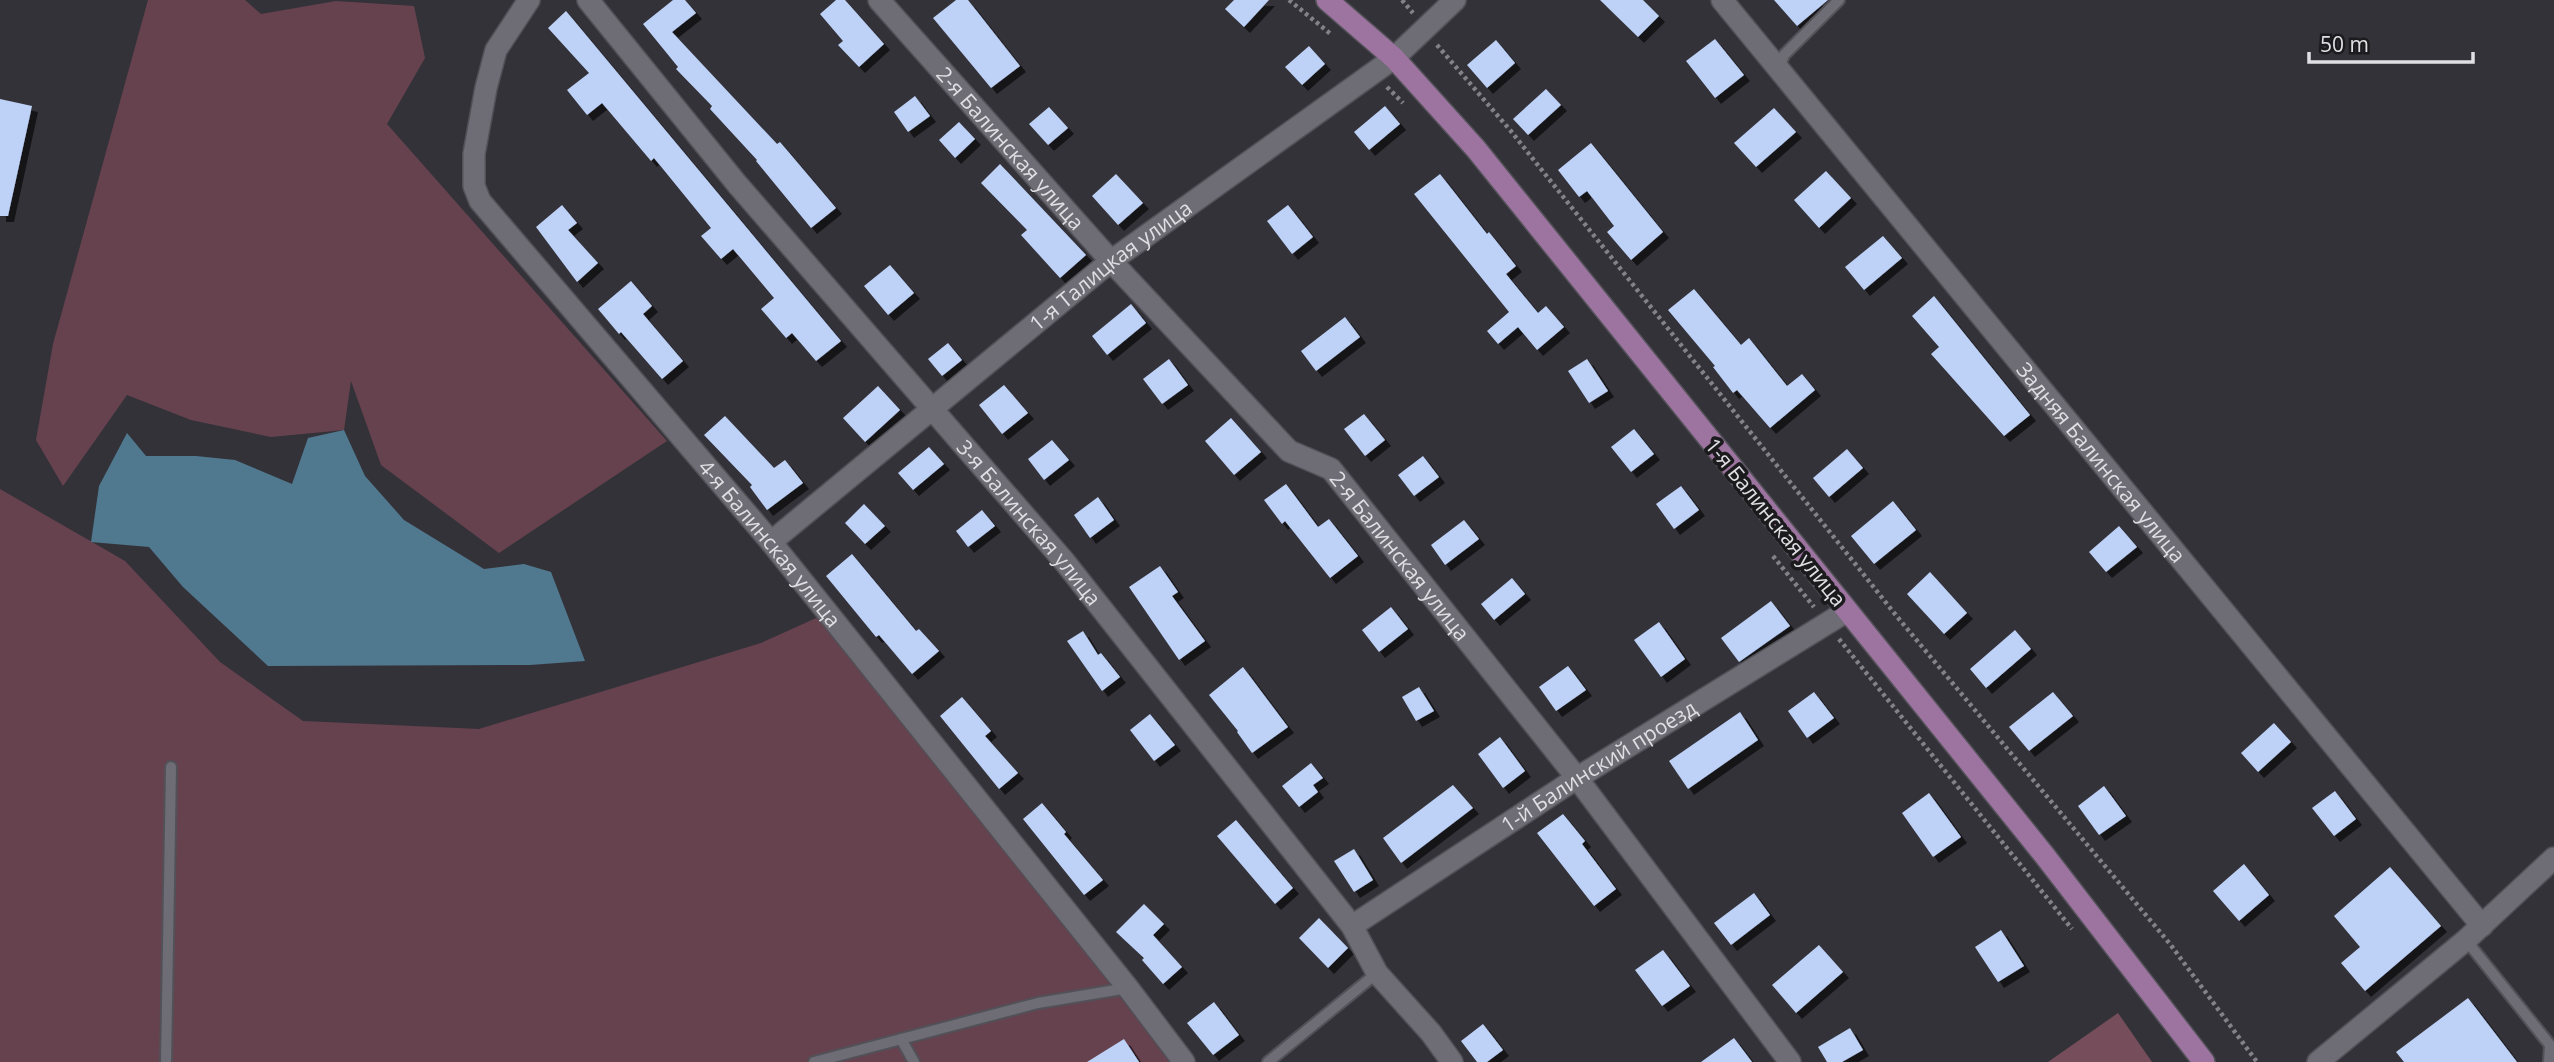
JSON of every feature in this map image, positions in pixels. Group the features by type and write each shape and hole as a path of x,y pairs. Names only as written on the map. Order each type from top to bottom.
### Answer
{"main road":[{"name":"1-я Балинская улица","path":"1327,0 1394,58 1476,149 2045,856 2204,1062"}],"street":[{"name":"4-я Балинская улица","path":"529,0 496,50 486,88 474,154 474,186 480,201 771,542 1128,988 1184,1062"},
{"name":"3-я Балинская улица","path":"587,0 737,184 1064,561 1352,926 1377,973 1431,1033 1452,1062"},
{"name":"2-я Балинская улица","path":"880,0 1111,261 1289,451 1331,469 1577,778 1790,1062"},
{"name":"1-я Талицкая улица","path":"771,542 1111,261 1394,58 1455,0"},
{"name":"Задняя Балинская улица","path":"1722,0 2091,448 2474,933"},
{"name":"1-й Балинский проезд","path":"1352,926 1577,778 1847,611"},
{"path":"2318,1062 2474,933 2554,858"}],"lane":[{"path":"1778,71 1784,55 1839,0"},
{"path":"166,1062 171,767"},
{"path":"2474,933 2550,1045 2549,1062"},
{"path":"1268,1062 1377,973"},
{"path":"814,1062 1038,1003 1128,988"},
{"path":"901,1039 914,1062"}],"path":[{"path":"1289,0 1338,40"},
{"path":"1402,0 1449,60 1510,130 1899,619 2170,944 2257,1062"},
{"path":"1374,73 1411,111"},
{"path":"1772,554 2075,934"}],"shaded area":[{"path":"148,0 245,0 261,14 336,1 414,6 425,58 387,124 667,441 499,553 381,465 351,381 344,430 271,437 191,420 127,395 63,486 36,440 53,344"},
{"path":"0,489 125,561 220,662 303,721 479,729 761,643 825,614 1171,1062 0,1062"},
{"path":"2118,1013 2152,1062 2048,1062"}],"water":[{"path":"344,430 365,476 404,520 484,569 524,564 551,572 585,661 530,665 268,666 183,587 149,547 91,542 99,486 127,433 146,456 196,456 235,460 292,484 308,438"}],"building":[{"path":"673,0 685,0 696,13 672,32 777,144 780,142 836,208 811,228 757,160 710,109 712,106 676,69 678,67 643,24"},
{"path":"836,0 845,0 884,44 859,67 838,45 843,41 820,14"},
{"path":"956,0 968,0 1020,66 991,88 933,18"},
{"path":"1234,0 1269,0 1244,27 1225,9"},
{"path":"1600,0 1643,0 1659,16 1638,37"},
{"path":"1774,0 1828,0 1797,26"},
{"path":"566,11 841,341 816,361 792,333 786,338 761,309 774,298 733,249 721,259 701,236 711,228 654,158 651,161 602,103 587,115 567,90 589,73 548,28"},
{"path":"1715,39 1744,75 1715,98 1686,61"},
{"path":"1496,40 1515,63 1487,88 1467,65"},
{"path":"1309,46 1325,64 1302,85 1285,67"},
{"path":"1546,89 1561,105 1528,135 1513,119"},
{"path":"915,96 930,116 908,132 894,112"},
{"path":"0,99 32,106 8,216 0,216"},
{"path":"1385,106 1400,124 1369,150 1354,132"},
{"path":"1049,107 1068,128 1048,145 1029,124"},
{"path":"1774,108 1796,132 1756,167 1734,143"},
{"path":"959,122 975,139 955,158 939,140"},
{"path":"1591,143 1663,232 1631,260 1607,232 1614,226 1587,191 1579,197 1558,170"},
{"path":"1000,164 1086,255 1060,278 1021,235 1027,230 981,183"},
{"path":"1826,171 1851,198 1819,228 1794,200"},
{"path":"1116,174 1143,203 1118,225 1092,196"},
{"path":"1440,174 1516,266 1506,274 1538,313 1546,306 1564,327 1537,350 1518,327 1498,344 1487,331 1509,312 1414,194"},
{"path":"562,205 577,223 568,230 598,263 577,282 536,227"},
{"path":"1288,205 1313,237 1292,254 1267,221"},
{"path":"1883,236 1902,258 1864,290 1845,267"},
{"path":"890,265 914,293 888,315 864,286"},
{"path":"631,281 652,306 643,314 683,361 662,379 598,309"},
{"path":"1694,289 1741,345 1749,338 1787,386 1802,374 1815,390 1770,428 1737,390 1733,393 1713,367 1715,366 1668,310"},
{"path":"1934,296 2030,415 2004,436 1931,354 1939,347 1912,316"},
{"path":"1131,304 1146,323 1107,355 1092,336"},
{"path":"1345,317 1360,337 1316,371 1301,351"},
{"path":"948,343 962,360 942,376 928,359"},
{"path":"1169,359 1188,385 1162,404 1143,379"},
{"path":"1587,359 1608,391 1589,403 1568,371"},
{"path":"1004,385 1028,413 1002,434 979,405"},
{"path":"878,386 900,410 865,442 843,418"},
{"path":"1364,414 1385,440 1365,456 1344,429"},
{"path":"725,416 774,468 785,460 803,483 767,510 750,487 752,485 704,435"},
{"path":"1231,418 1261,452 1234,475 1205,441"},
{"path":"1634,429 1654,454 1631,472 1611,447"},
{"path":"1052,440 1069,460 1044,480 1028,459"},
{"path":"929,447 944,464 913,490 898,473"},
{"path":"1847,449 1863,468 1829,497 1813,478"},
{"path":"1423,456 1439,477 1414,496 1398,475"},
{"path":"1286,484 1318,527 1329,519 1358,556 1330,578 1285,521 1282,524 1264,500"},
{"path":"1681,486 1699,510 1674,529 1656,504"},
{"path":"1098,497 1114,520 1090,538 1074,515"},
{"path":"1893,501 1916,530 1874,564 1851,536"},
{"path":"864,504 885,526 865,544 845,523"},
{"path":"982,510 995,526 968,547 956,531"},
{"path":"1464,520 1479,539 1445,565 1431,545"},
{"path":"2119,526 2137,547 2106,572 2089,552"},
{"path":"852,554 916,631 919,629 939,651 912,674 879,635 876,637 826,576"},
{"path":"1160,566 1178,592 1172,596 1205,641 1179,660 1129,587"},
{"path":"1930,572 1967,613 1944,634 1907,594"},
{"path":"1512,578 1525,594 1494,620 1481,604"},
{"path":"1771,601 1790,626 1739,662 1721,638"},
{"path":"1391,607 1408,629 1379,652 1362,630"},
{"path":"1659,622 1685,659 1661,677 1634,640"},
{"path":"2015,630 2031,649 1986,688 1970,669"},
{"path":"1083,631 1098,655 1101,653 1120,677 1102,691 1067,641"},
{"path":"1568,666 1586,690 1556,711 1539,687"},
{"path":"1243,667 1288,727 1252,753 1209,695"},
{"path":"1419,687 1434,711 1416,721 1402,697"},
{"path":"1814,692 1834,718 1807,738 1788,711"},
{"path":"2053,692 2073,716 2029,751 2009,727"},
{"path":"962,697 991,731 985,736 1018,773 999,789 940,716"},
{"path":"1740,712 1758,740 1688,789 1669,761"},
{"path":"1150,714 1175,745 1154,761 1130,730"},
{"path":"2274,723 2291,742 2258,772 2241,753"},
{"path":"1500,737 1525,771 1503,788 1478,754"},
{"path":"1311,763 1323,778 1313,785 1318,792 1299,807 1282,786"},
{"path":"1453,785 1473,808 1401,863 1383,838"},
{"path":"2104,786 2126,816 2099,835 2078,806"},
{"path":"2335,791 2356,819 2334,836 2312,808"},
{"path":"1929,793 1961,837 1933,857 1902,813"},
{"path":"1042,803 1103,880 1084,895 1023,819"},
{"path":"1563,814 1585,841 1582,844 1616,889 1594,906 1537,833"},
{"path":"1236,820 1293,888 1275,904 1217,836"},
{"path":"1354,849 1373,880 1354,892 1334,861"},
{"path":"2244,864 2269,895 2239,921 2213,891"},
{"path":"2390,867 2441,926 2365,991 2341,963 2360,947 2334,916"},
{"path":"1754,893 1770,915 1731,945 1714,923"},
{"path":"1144,904 1164,924 1153,935 1182,967 1163,984 1142,960 1144,958 1116,932"},
{"path":"1319,918 1348,948 1328,968 1299,938"},
{"path":"2001,930 2024,966 1998,982 1975,947"},
{"path":"1819,945 1843,972 1796,1013 1772,985"},
{"path":"1663,950 1690,986 1662,1006 1635,970"},
{"path":"2468,998 2517,1062 2404,1062 2396,1052"},
{"path":"1214,1002 1239,1035 1213,1055 1187,1023"},
{"path":"1483,1024 1503,1050 1487,1062 1477,1062 1461,1041"},
{"path":"1850,1028 1863,1050 1842,1062 1827,1062 1818,1047"},
{"path":"1734,1038 1752,1062 1701,1062"},
{"path":"1124,1039 1139,1062 1087,1062"}]}
